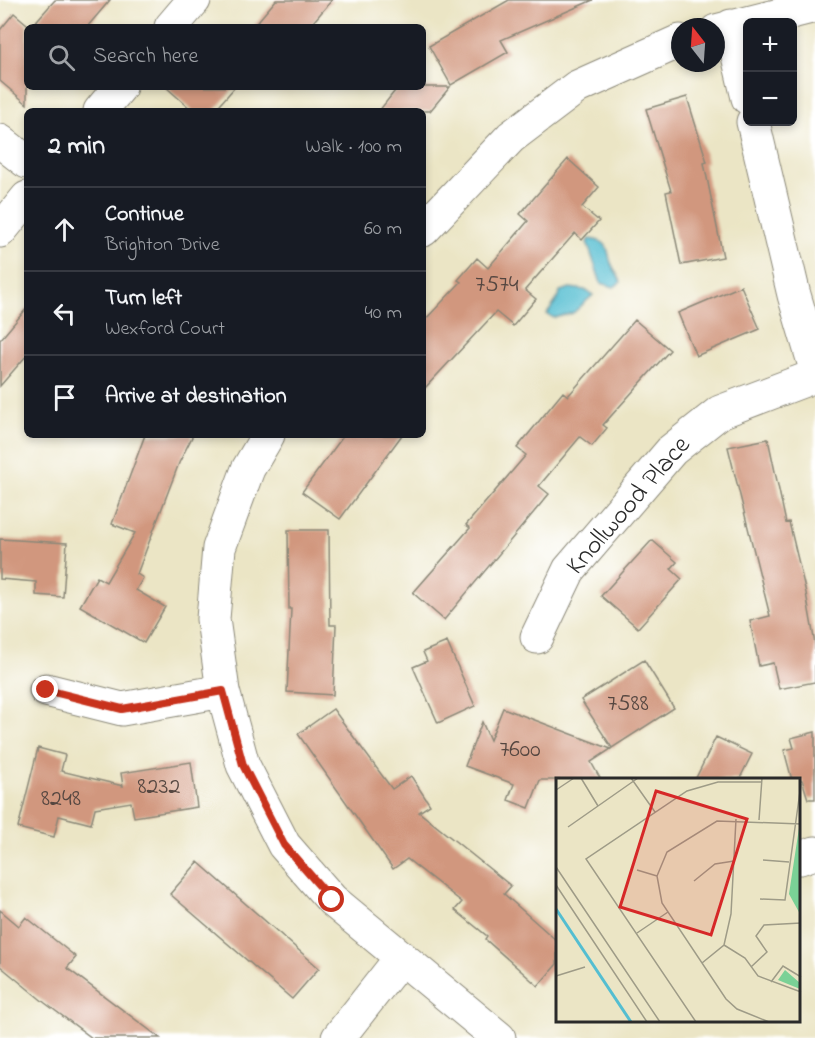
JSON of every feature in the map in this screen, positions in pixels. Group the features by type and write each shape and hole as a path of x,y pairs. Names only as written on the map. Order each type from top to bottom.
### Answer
{"street":[{"path":"174,24 194,0"},
{"path":"725,28 815,6"},
{"path":"725,34 743,86"},
{"path":"426,227 511,137 577,87 671,45"},
{"path":"102,108 118,90"},
{"path":"754,126 794,295 815,366"},
{"path":"0,141 24,160"},
{"path":"0,231 24,202"},
{"name":"Knollwood Place","path":"537,636 569,570 672,450 720,412 815,376"},
{"path":"266,438 248,469 219,548 213,619 223,691 243,765 284,845 332,900 499,1038"},
{"path":"46,690 122,709 223,691"},
{"path":"338,1038 401,958"}],"water":[{"path":"589,239 599,241 607,247 611,263 621,282 614,287 601,283 587,242"},
{"path":"570,288 585,290 593,295 573,313 554,318 547,314 559,297 560,291"}],"building":[{"path":"55,0 110,0 90,24 34,24"},
{"path":"276,0 332,0 312,24 256,24"},
{"path":"509,0 593,0 501,40 508,52 451,85 429,46"},
{"path":"14,13 27,24 24,24 24,90 27,90 27,104 0,81 0,30"},
{"path":"450,87 430,111 426,111 426,108 381,108 396,90"},
{"path":"169,90 232,90 217,108 190,108"},
{"path":"687,97 707,162 704,163 723,257 681,265 666,192 671,191 646,109"},
{"path":"568,159 599,187 582,207 599,221 582,240 575,233 525,290 536,299 513,326 496,312 426,387 426,319 461,282 458,280 477,258 488,268 528,221 520,214"},
{"path":"741,286 760,329 696,356 678,313"},
{"path":"24,312 24,358 0,386 0,340"},
{"path":"635,320 670,350 603,425 607,428 592,446 580,437 539,486 549,494 444,620 413,593 470,528 466,525 526,455 517,448 563,392 568,396"},
{"path":"144,438 192,438 179,463 137,574 143,578 136,590 165,607 144,643 80,606 97,577 106,582 135,533 112,524"},
{"path":"342,438 400,438 340,519 302,492"},
{"path":"768,439 786,523 789,522 806,593 815,644 815,682 779,689 773,663 759,666 750,621 770,616 728,447"},
{"path":"288,530 329,530 330,625 336,625 333,695 287,692 291,609 289,609"},
{"path":"0,539 67,543 63,597 36,595 36,582 0,579"},
{"path":"652,540 677,562 671,569 682,579 638,628 601,596"},
{"path":"447,642 475,706 438,723 413,667 427,661 423,652"},
{"path":"644,660 674,708 612,748 581,700"},
{"path":"503,708 611,749 591,762 600,778 540,780 529,808 508,800 514,784 465,766 482,722 490,740"},
{"path":"333,709 392,789 411,776 430,805 419,812 511,886 504,894 556,940 556,965 538,986 485,939 487,936 455,910 462,902 407,859 393,869 298,734"},
{"path":"815,732 815,799 808,799 800,778 791,778 784,750 794,748 791,738"},
{"path":"716,737 752,754 740,778 696,778"},
{"path":"38,748 65,755 61,771 123,786 121,773 191,762 197,807 134,817 131,802 95,808 91,824 59,816 54,837 18,828"},
{"path":"198,862 319,968 292,999 170,894"},
{"path":"0,910 19,926 26,917 76,957 67,968 160,1038 92,1038 45,1003 0,966"}],"route":[{"path":"46,690 122,709 223,691 243,765 284,845 332,900"}]}
